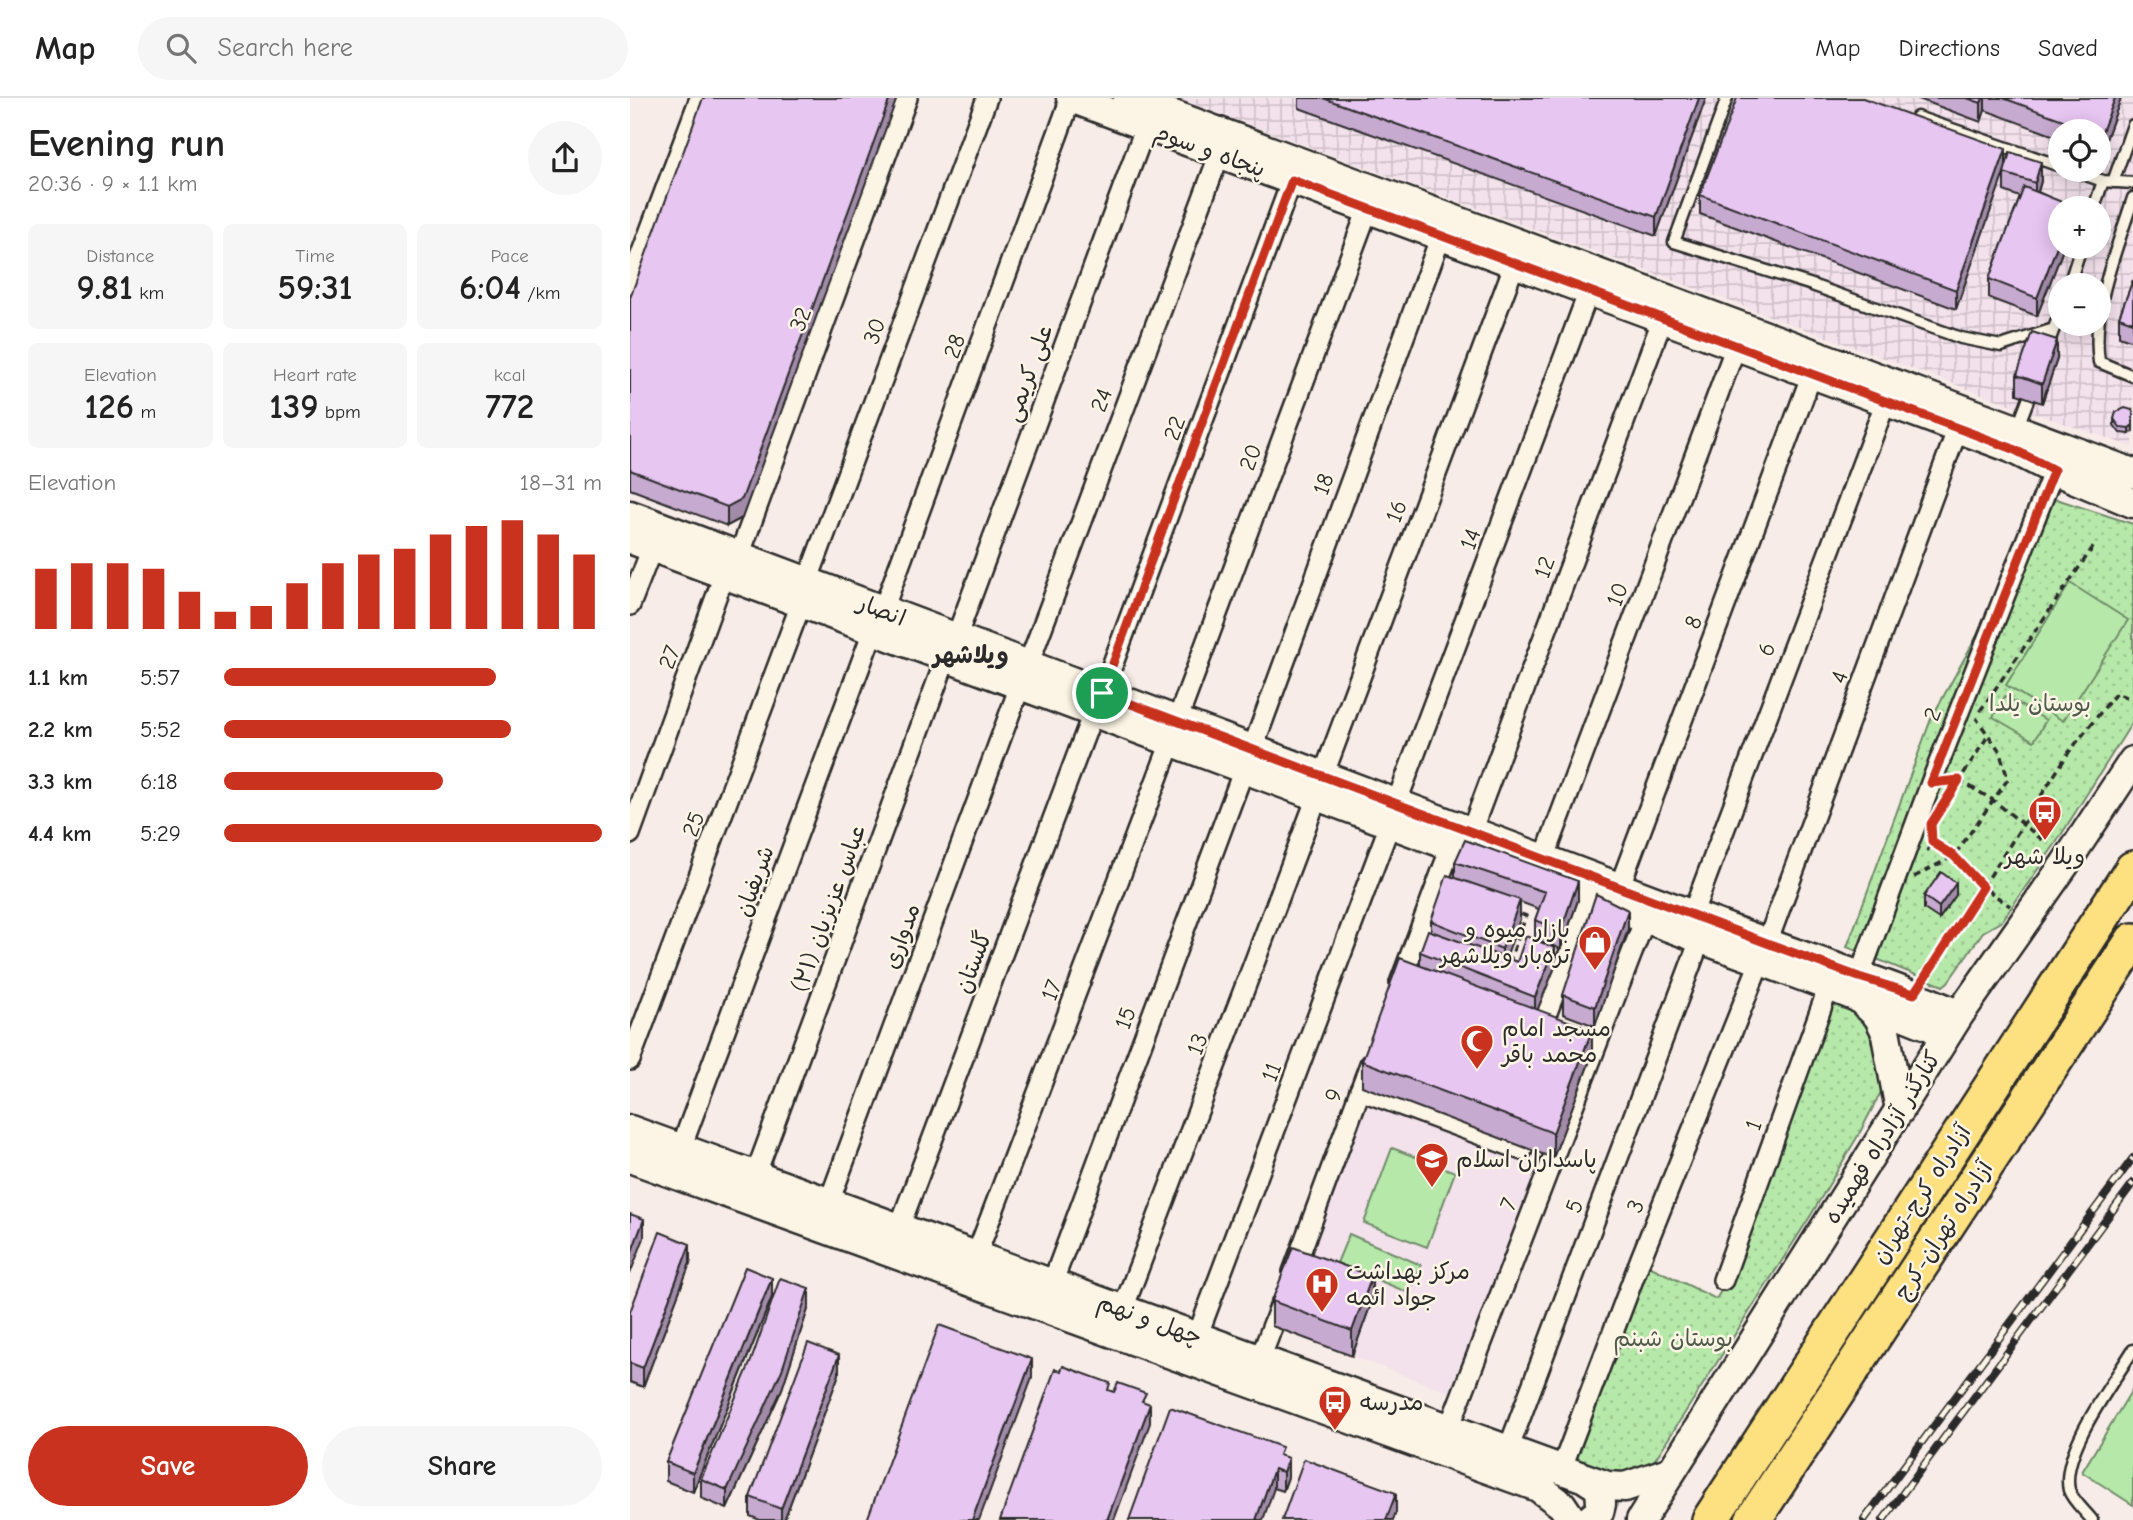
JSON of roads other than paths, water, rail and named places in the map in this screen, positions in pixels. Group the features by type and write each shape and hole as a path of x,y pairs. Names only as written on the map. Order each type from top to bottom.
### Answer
{"highway":[{"name":"آزادراه کرج-تهران","path":"1711,1516 2133,869"},
{"name":"آزادراه تهران-کرج","path":"1753,1520 2133,941"}],"street":[{"path":"630,284 700,98"},
{"name":"32","path":"732,566 907,98"},
{"name":"30","path":"804,593 987,98"},
{"name":"پنجاه و سوم","path":"1071,98 1958,428 2014,438 2054,470 2133,503"},
{"name":"28","path":"878,620 1071,98"},
{"name":"پنجاه و سوم","path":"1128,98 2014,438 2133,473"},
{"name":"علی کریمی","path":"951,648 1146,126"},
{"name":"24","path":"1024,675 1220,153"},
{"name":"22","path":"1098,703 1292,180"},
{"name":"20","path":"1174,732 1368,209"},
{"name":"18","path":"1248,759 1441,236"},
{"name":"16","path":"1320,786 1515,263"},
{"name":"14","path":"1393,814 1589,291"},
{"name":"12","path":"1461,839 1663,318"},
{"name":"10","path":"1544,859 1736,346"},
{"name":"8","path":"1619,888 1812,374"},
{"name":"6","path":"1696,927 1886,401"},
{"name":"4","path":"1764,953 1958,428"},
{"name":"2","path":"1859,988 1931,783 2054,470"},
{"name":"انصار","path":"630,515 732,566 1461,839 1590,898 1645,919 1696,927"},
{"path":"630,605 641,543"},
{"name":"انصار","path":"641,543 732,566"},
{"name":"27","path":"630,834 732,566"},
{"name":"25","path":"630,1060 804,593"},
{"name":"شریفیان","path":"681,1149 878,620"},
{"name":"عباس عزیزیان (۲۱)","path":"755,1176 951,648"},
{"name":"مدواری","path":"829,1202 1024,675"},
{"name":"گلستان","path":"899,1228 1098,703"},
{"name":"17","path":"976,1256 1174,732"},
{"name":"15","path":"1052,1284 1248,759"},
{"name":"کنارگذر آزادراه فهمیده","path":"1641,1520 1953,1024 2133,761"},
{"name":"13","path":"1123,1309 1320,786"},
{"name":"11","path":"1197,1337 1393,814"},
{"path":"1404,987 1461,839"},
{"name":"انصار","path":"1461,839 1544,859 1619,888 1696,927 1953,1024"},
{"path":"1515,1021 1540,1031 1590,898"},
{"name":"7","path":"1449,1428 1645,919"},
{"name":"5","path":"1508,1450 1696,927"},
{"name":"انصار","path":"1764,953 1829,986 1914,994 1953,1024"},
{"name":"3","path":"1574,1475 1641,1258 1764,953"},
{"name":"1","path":"1723,1280 1829,986"},
{"path":"1859,988 1885,1030 1900,1110"},
{"name":"9","path":"1260,1359 1376,1048"},
{"path":"1360,1090 1522,1150"},
{"name":"چهل و نهم","path":"630,1130 1606,1486 1625,1487 1671,1471"},
{"name":"چهل و نهم","path":"630,1158 1538,1487 1579,1519"},
{"path":"1574,1475 1600,1488 1601,1496 1599,1512 1579,1519"}],"lane":[{"path":"1727,98 1674,242 1809,284 1961,338 2001,345 2048,331"},
{"path":"1900,112 2048,162"},
{"path":"2111,174 2133,125"},
{"path":"2111,181 2133,183"},
{"path":"2130,374 2099,362 2096,344 2100,306 2133,198"},
{"path":"2040,366 2051,336"},
{"path":"2014,438 2036,376"},
{"path":"2092,1520 2070,1492 2068,1468 2076,1444 2133,1350"}],"railway":[{"path":"1864,1520 2133,1158"},
{"path":"1883,1520 2133,1183"}],"place":[{"name":"ویلا شهر","path":"2045,842"},
{"name":"بازار میوه و تره‌بار ویلاشهر","path":"1595,972"},
{"name":"مسجد امام محمد باقر","path":"1477,1071"},
{"name":"پاسداران اسلام","path":"1432,1189"},
{"name":"مرکز بهداشت جواد ائمه","path":"1322,1314"},
{"name":"مدرسه","path":"1335,1432"}],"district":[{"name":"ویلاشهر","path":"971,655"}],"park label":[{"name":"بوستان یلدا","path":"2040,703"},
{"name":"بوستان شبنم","path":"1673,1338"}]}
